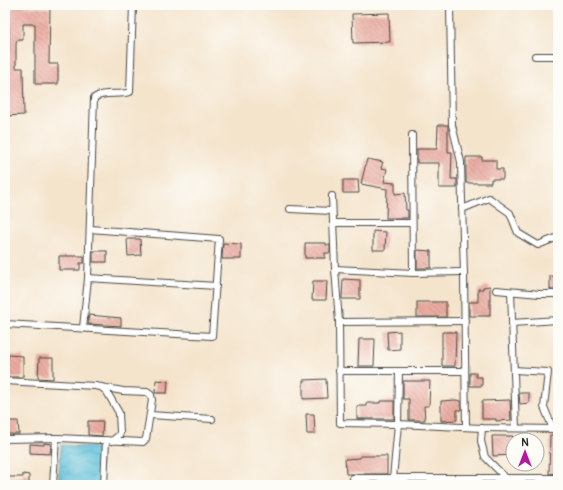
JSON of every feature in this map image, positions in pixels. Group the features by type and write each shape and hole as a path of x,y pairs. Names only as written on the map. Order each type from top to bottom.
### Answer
{"street":[{"path":"83,328 88,278 94,98 99,94 123,94 130,92 133,5"},
{"path":"450,5 452,125 461,162 466,426"},
{"path":"535,56 558,56"},
{"path":"412,135 413,273"},
{"path":"332,196 339,322 340,423 555,429 544,407 548,372 514,370"},
{"path":"462,209 489,198 510,213 518,233 538,245 558,237"},
{"path":"290,209 332,211"},
{"path":"333,222 412,223"},
{"path":"5,324 212,336 220,239 90,229"},
{"path":"335,269 413,273 464,272"},
{"path":"88,278 216,286"},
{"path":"496,290 558,294"},
{"path":"511,292 516,428"},
{"path":"512,322 558,320"},
{"path":"339,322 465,322"},
{"path":"339,371 465,371"},
{"path":"393,479 398,424 399,371"},
{"path":"5,381 101,387 123,391 147,392 151,395 152,400 146,439 143,442 56,438 5,439"},
{"path":"101,387 107,392 119,413 120,433 109,441"},
{"path":"150,415 212,419"},
{"path":"482,428 481,441 485,457 507,482"},
{"path":"53,485 56,438"},
{"path":"104,485 109,441"},
{"path":"353,478 393,479 413,482 507,482 558,478"}],"water":[{"path":"61,445 101,448 99,485 58,485"}],"building":[{"path":"5,5 26,5 26,7 50,8 49,64 58,64 58,84 35,84 35,24 23,24 23,40 17,40 16,44 16,68 23,68 24,115 5,116 5,65 8,65 9,26 5,26"},
{"path":"389,13 390,42 353,43 352,14"},
{"path":"438,125 448,125 448,152 452,152 451,179 457,179 457,188 439,188 439,163 417,163 417,149 437,149"},
{"path":"466,157 482,157 482,160 496,160 496,169 503,169 503,179 491,179 491,183 466,183"},
{"path":"367,159 383,162 381,168 387,169 384,182 395,183 395,194 405,193 408,218 386,218 387,189 361,184"},
{"path":"343,180 358,180 359,193 343,193"},
{"path":"373,231 386,232 385,250 373,250"},
{"path":"127,239 140,239 141,255 128,256"},
{"path":"223,243 241,244 241,259 222,259"},
{"path":"305,243 326,243 326,245 330,245 330,253 325,253 325,258 305,258"},
{"path":"417,250 431,251 431,268 417,268"},
{"path":"93,251 107,251 107,262 93,262"},
{"path":"59,256 84,256 84,263 80,263 80,270 59,270"},
{"path":"550,276 558,277 558,290 550,290"},
{"path":"343,279 360,280 360,299 342,299"},
{"path":"313,281 327,281 326,300 312,300"},
{"path":"490,286 490,316 469,316 469,302 478,302 478,289 483,289 483,287"},
{"path":"417,302 446,302 446,317 417,317"},
{"path":"89,315 121,318 121,326 88,324"},
{"path":"400,331 400,349 388,350 387,332"},
{"path":"442,332 456,332 455,366 442,366"},
{"path":"359,339 375,339 374,366 358,366"},
{"path":"8,355 23,356 23,377 7,377"},
{"path":"39,358 53,358 53,379 38,378"},
{"path":"470,373 476,373 476,377 482,377 482,386 470,386"},
{"path":"326,379 327,398 303,399 303,380"},
{"path":"156,380 168,381 167,393 155,393"},
{"path":"403,381 430,381 429,406 424,406 425,420 409,420 409,399 403,399"},
{"path":"519,393 529,393 529,403 520,404"},
{"path":"510,400 511,420 496,421 496,419 482,419 482,401"},
{"path":"380,401 394,401 394,419 357,419 357,406 367,406 366,403 380,403"},
{"path":"441,401 461,401 461,410 457,410 457,420 441,421"},
{"path":"306,414 314,414 315,434 307,434"},
{"path":"7,421 18,421 19,434 8,434"},
{"path":"88,421 103,421 102,436 88,435"},
{"path":"550,435 558,435 558,473 549,474"},
{"path":"492,436 505,436 505,455 493,456"},
{"path":"44,443 51,444 50,454 30,453 30,444 44,445"},
{"path":"360,456 387,456 387,474 346,474 345,459 360,458"},
{"path":"23,474 29,475 29,485 5,485 5,477 23,477"}]}
